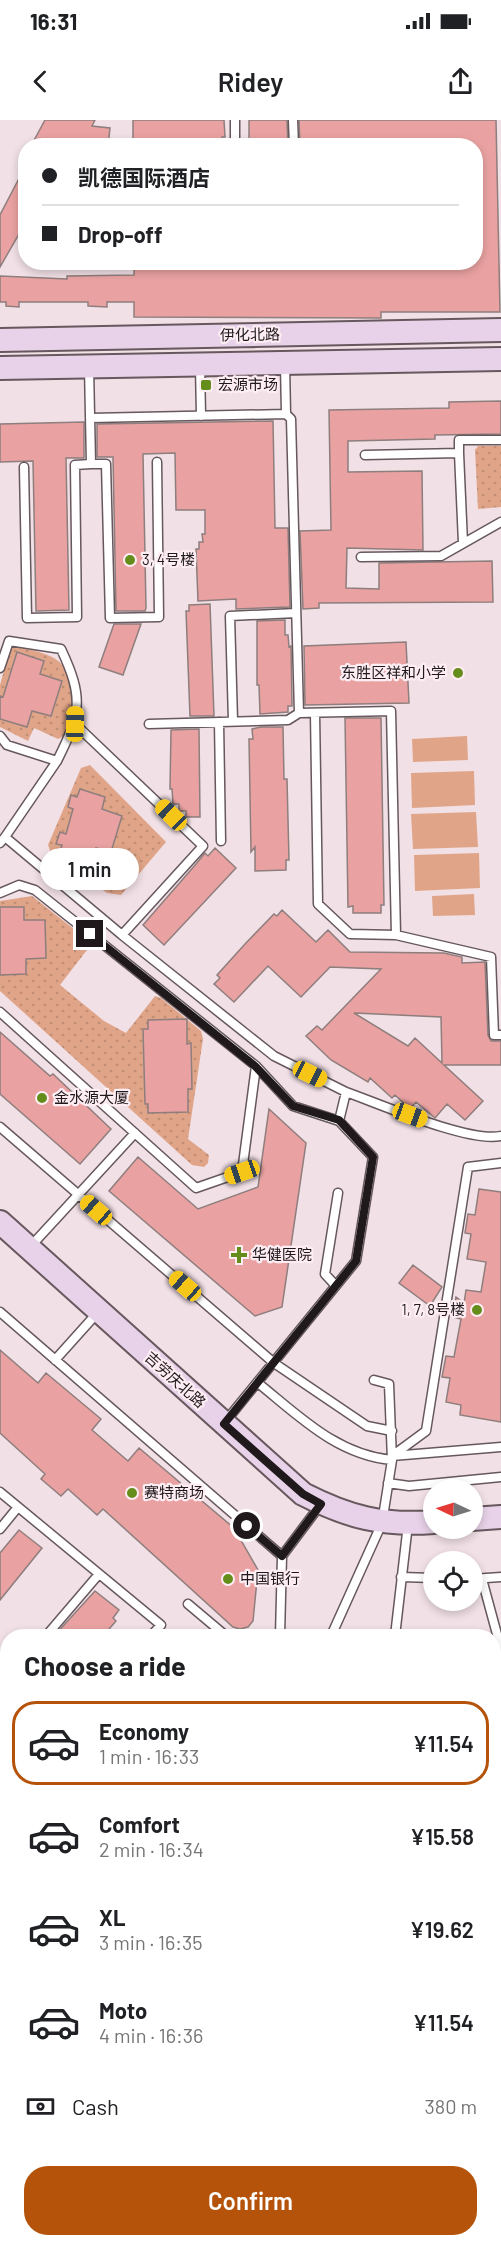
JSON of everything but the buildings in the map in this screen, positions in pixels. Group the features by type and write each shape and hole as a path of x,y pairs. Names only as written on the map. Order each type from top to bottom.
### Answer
{"street":[{"name":"伊化北路","path":"0,340 501,330"},
{"name":"伊化北路","path":"0,368 501,359"},
{"name":"吉劳庆北路","path":"0,1222 303,1494 338,1512 382,1523 423,1523"},
{"path":"483,1518 501,1517"}],"lane":[{"path":"235,120 235,138"},
{"path":"293,120 294,138"},
{"path":"285,363 286,414 291,419 299,713"},
{"path":"200,364 201,416"},
{"path":"89,366 91,464"},
{"path":"90,418 286,414"},
{"path":"463,543 459,440 501,440"},
{"path":"365,455 459,453"},
{"path":"24,467 27,618 77,618 75,465 91,464 106,464 110,618 159,617 157,462"},
{"path":"361,557 441,556 501,522"},
{"path":"233,721 230,616 296,613"},
{"path":"0,668 9,641 61,649 76,681 75,724 57,761 3,840 274,1056 346,1092 431,1122 490,1138 501,1136"},
{"path":"149,724 288,720 299,713 391,711 396,935"},
{"path":"315,713 318,904 350,934 396,935 491,957 494,1035 501,1035"},
{"path":"219,722 221,841"},
{"path":"75,724 203,846 122,935"},
{"path":"0,736 7,745 57,761"},
{"path":"0,892 19,885 35,890 255,1066 293,1106 339,1120 373,1157 356,1261 224,1424"},
{"path":"0,1012 196,1188 242,1172 255,1066"},
{"path":"339,1120 346,1092"},
{"path":"0,1127 274,1363 367,1426 392,1431"},
{"path":"29,1248 135,1133"},
{"path":"392,1458 426,1431 468,1167 501,1163"},
{"path":"336,1286 325,1274 338,1192"},
{"path":"55,1359 99,1311"},
{"path":"0,1312 282,1556"},
{"path":"334,1629 382,1523 392,1458 392,1431 389,1384 374,1380"},
{"path":"258,1383 326,1438 369,1458 392,1458 501,1447"},
{"path":"388,1484 409,1486 501,1477"},
{"path":"0,1492 161,1625 157,1629"},
{"path":"280,1629 282,1556 321,1504"},
{"path":"0,1529 18,1508"},
{"path":"396,1629 408,1524"},
{"path":"52,1629 99,1574"},
{"path":"401,1577 423,1578"},
{"path":"483,1578 501,1577"},
{"path":"483,1599 492,1629"},
{"path":"188,1604 218,1629"}],"shaded area":[{"path":"478,446 501,446 501,507 478,509 475,450"},
{"path":"11,645 52,657 61,663 67,672 72,704 66,735 58,739 34,728 28,741 0,727 0,685"},
{"path":"467,736 468,760 413,762 412,739"},
{"path":"90,765 166,842 121,895 107,893 51,853 48,845 81,768"},
{"path":"474,771 475,805 412,808 411,773"},
{"path":"476,812 478,847 413,849 411,814"},
{"path":"479,853 480,888 415,891 414,855"},
{"path":"474,894 475,915 433,916 432,896"},
{"path":"32,896 89,941 90,946 60,985 104,1021 126,1033 155,996 161,998 201,1031 203,1039 188,1139 209,1155 208,1163 204,1167 192,1165 0,991 0,901"}],"place":[{"name":"宏源市场","path":"206,385"},
{"name":"3, 4号楼","path":"130,560"},
{"name":"东胜区祥和小学","path":"458,673"},
{"name":"金水源大厦","path":"42,1098"},
{"name":"华健医院","path":"239,1255"},
{"name":"1, 7, 8号楼","path":"477,1310"},
{"name":"赛特商场","path":"132,1493"},
{"name":"中国银行","path":"228,1579"}],"route":[{"path":"90,934 255,1066 293,1106 339,1120 373,1157 356,1261 224,1424 303,1494 321,1504 282,1556 247,1526"}]}
